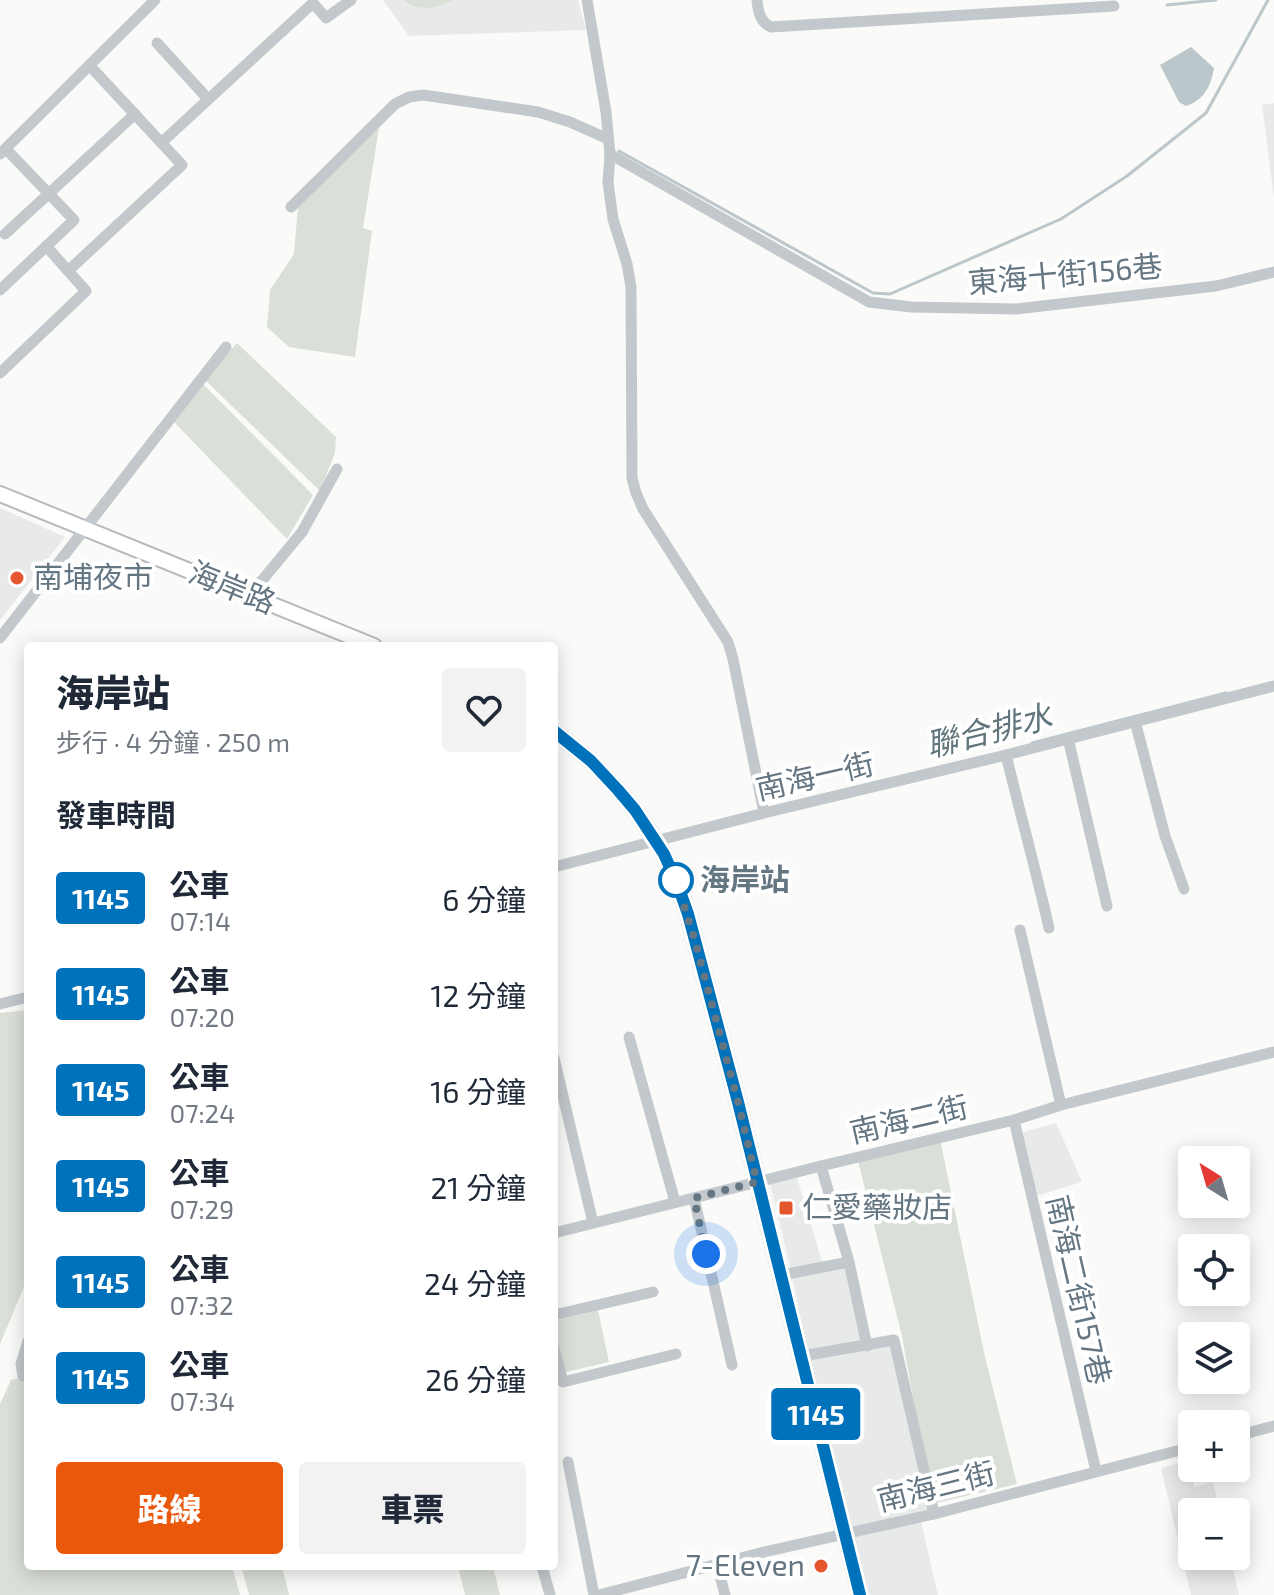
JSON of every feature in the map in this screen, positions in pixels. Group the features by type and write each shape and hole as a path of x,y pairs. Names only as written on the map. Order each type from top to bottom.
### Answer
{"main road":[{"name":"海岸路","path":"0,494 364,642"},
{"path":"558,734 591,761 635,810 664,854 688,914 782,1275 860,1595"}],"street":[{"path":"0,290 74,220 3,152 155,0"},
{"path":"161,143 313,3 326,18 351,0"},
{"path":"587,0 606,112 610,154 608,183 613,219 631,287 632,478 643,509 728,642 764,813"},
{"path":"757,0 761,18 771,27 1114,6"},
{"path":"157,43 208,99"},
{"path":"68,271 182,165 90,66"},
{"path":"291,207 395,104 409,97 423,95 538,112 608,139"},
{"path":"5,234 135,114"},
{"name":"東海十街156巷","path":"610,154 869,302 911,307 1016,309 1216,286 1274,272"},
{"path":"0,373 86,291 46,246"},
{"path":"0,638 226,347"},
{"path":"250,595 302,532 337,469"},
{"name":"南海一街","path":"558,866 652,839 1006,755 1274,686"},
{"path":"1135,721 1165,836 1184,889"},
{"path":"1068,738 1107,906"},
{"path":"1006,755 1049,928"},
{"path":"1020,930 1061,1105"},
{"path":"0,1004 24,998"},
{"path":"629,1037 675,1202"},
{"name":"南海二街","path":"558,1232 1014,1120 1061,1105 1274,1052"},
{"path":"558,1075 593,1223"},
{"name":"南海二街157巷","path":"1014,1120 1096,1471"},
{"path":"821,1166 849,1262 867,1346"},
{"path":"694,1198 732,1365"},
{"path":"782,1275 849,1262"},
{"path":"558,1314 653,1292"},
{"path":"802,1356 894,1340 934,1514"},
{"path":"24,1350 21,1364 24,1376"},
{"path":"558,1363 563,1382 676,1354"},
{"path":"1250,1432 1274,1426"},
{"name":"南海三街","path":"596,1595 934,1514 1178,1450"},
{"path":"568,1462 596,1595"},
{"path":"717,1564 725,1595"},
{"path":"543,1570 550,1595"}],"shaded area":[{"path":"383,0 578,0 586,30 409,36"},
{"path":"404,0 452,0 428,8"},
{"path":"1191,47 1214,68 1206,92 1186,106 1179,102 1160,65"},
{"path":"1274,103 1274,198 1262,105"},
{"path":"379,128 363,228 372,231 355,357 289,347 267,327 270,290 294,254 298,206"},
{"path":"237,343 336,437 335,453 320,491 204,379"},
{"path":"203,384 313,495 287,539 174,422"},
{"name":"南埔夜市","path":"0,508 65,537 1,619 0,619"},
{"path":"24,1010 24,1287 0,1344 0,1013"},
{"path":"1056,1123 1082,1182 1033,1197 1020,1133"},
{"path":"940,1139 985,1357 1017,1484 932,1504 902,1336 857,1157"},
{"path":"797,1178 823,1265 791,1271 770,1184"},
{"path":"847,1266 863,1344 808,1352 792,1276"},
{"path":"598,1310 609,1362 566,1372 558,1347 558,1320"},
{"path":"893,1344 932,1512 848,1530 806,1358"},
{"path":"24,1377 24,1570 233,1570 240,1595 0,1595 0,1404 11,1380"},
{"path":"1178,1464 1178,1482 1193,1482 1194,1487 1213,1482 1217,1498 1178,1498 1178,1540 1161,1468"},
{"path":"921,1522 938,1595 862,1595 848,1539"},
{"path":"242,1570 283,1570 289,1595 249,1595"},
{"path":"459,1570 494,1570 500,1595 465,1595"},
{"path":"1185,1570 1233,1570 1239,1595 1191,1595"}],"waterway":[{"path":"1167,5 1216,0"},
{"path":"619,151 873,293 890,294 1061,219 1127,176 1206,113 1268,0"},
{"name":"聯合排水","path":"1032,743 1226,693"}],"bus line":[{"name":"1145","path":"558,734 591,761 635,810 664,854 688,914 782,1275 860,1595"}],"place":[{"name":"南埔夜市","path":"17,578"},
{"name":"海岸站","path":"676,880"},
{"name":"仁愛藥妝店","path":"786,1208"},
{"name":"7-Eleven","path":"821,1566"}],"route":[{"path":"676,880 688,914 757,1182 694,1198 706,1254"}]}
